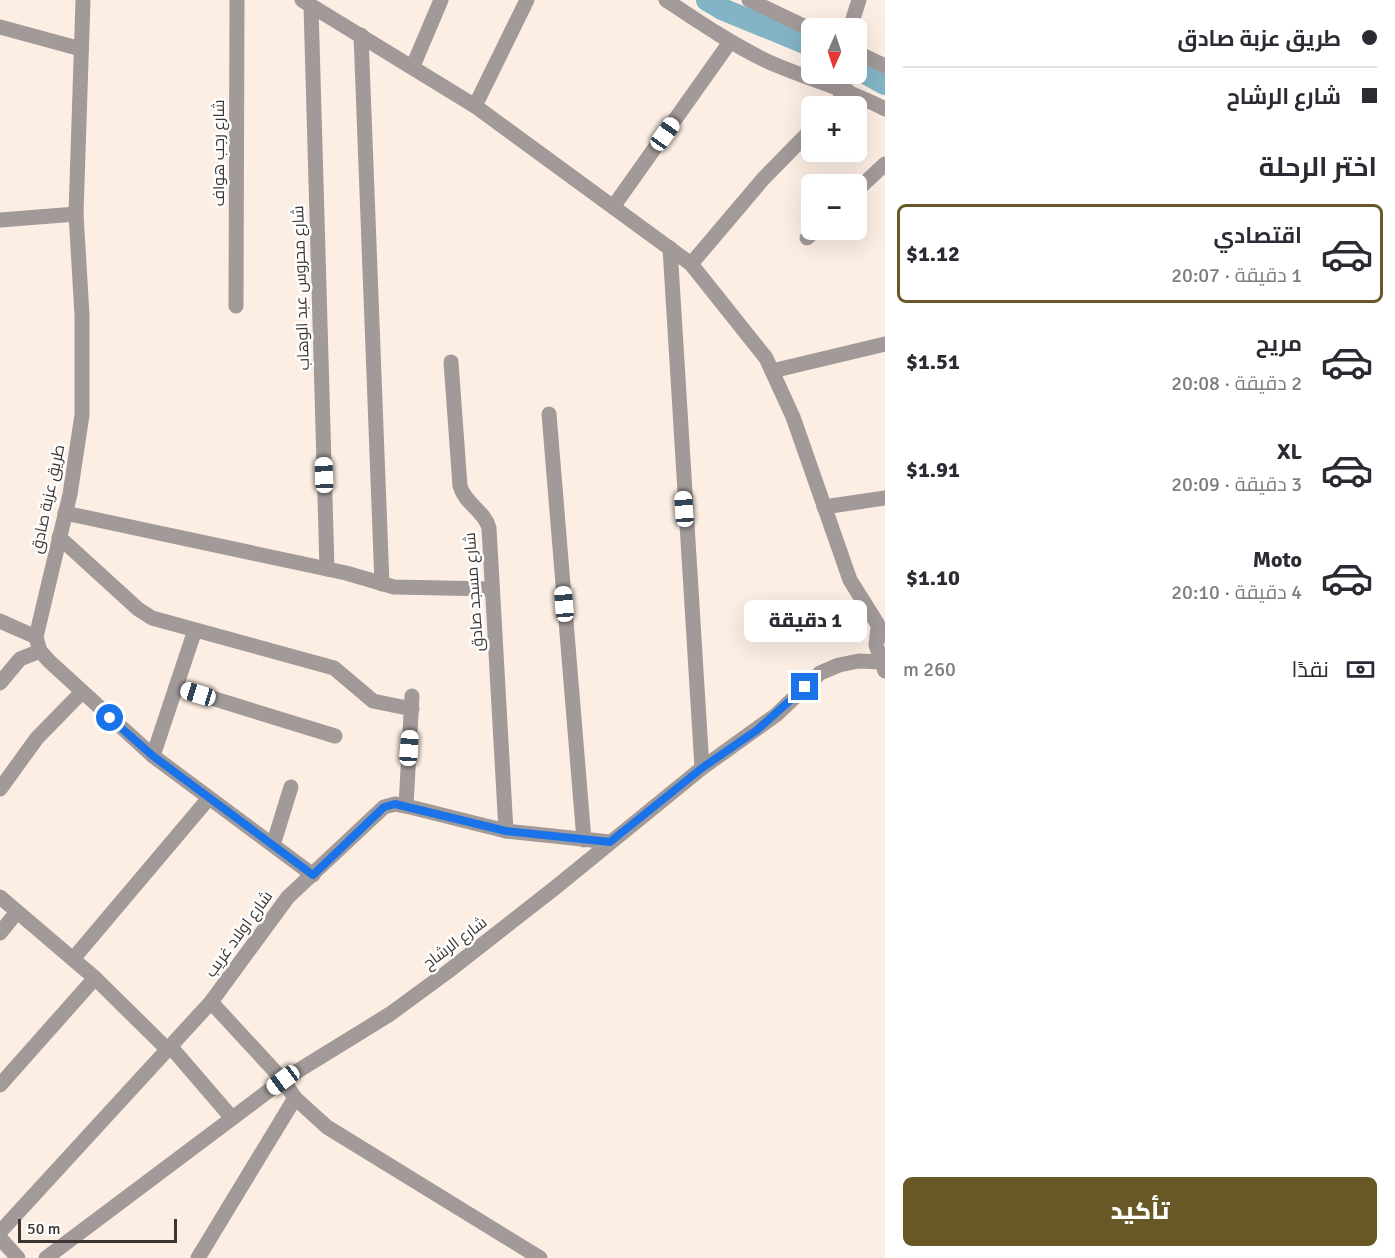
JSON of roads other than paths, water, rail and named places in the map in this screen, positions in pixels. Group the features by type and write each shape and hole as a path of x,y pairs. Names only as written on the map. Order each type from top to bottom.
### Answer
{"street":[{"name":"طريق عزبة صادق","path":"38,644 82,415 82,315 76,214 83,0"},
{"name":"شارع رجب هواف","path":"236,306 237,0"},
{"path":"413,66 441,0"},
{"path":"475,106 527,0"},
{"path":"749,0 801,25"},
{"path":"853,18 859,0"},
{"path":"672,2 730,42 768,61 848,91 885,109"},
{"path":"306,3 413,66 475,106 691,264 766,358 793,417 850,580 882,632 876,645 882,667"},
{"name":"شارع محروس عبد الوهاب","path":"306,3 327,569"},
{"path":"0,27 81,49"},
{"path":"361,35 382,584"},
{"path":"613,207 730,42"},
{"path":"867,57 885,66"},
{"path":"843,96 848,91"},
{"path":"691,264 763,179 801,140"},
{"path":"867,181 885,164"},
{"path":"0,220 76,214"},
{"path":"670,248 702,768"},
{"path":"772,371 885,344"},
{"name":"شارع مسجد صادق","path":"451,362 460,486 465,498 487,520 506,831"},
{"path":"549,414 584,840"},
{"path":"824,507 885,498"},
{"path":"65,513 327,569 406,589 492,589"},
{"path":"59,537 138,609 152,618 334,668 373,701 412,703 406,806"},
{"path":"0,621 38,644 82,692 153,756 313,875"},
{"path":"153,756 195,630"},
{"path":"0,682 20,659 38,644"},
{"name":"شارع الرشاح","path":"46,1258 283,1080 390,1014 428,987 511,924 702,768 776,715 820,673 839,664 882,667"},
{"path":"176,687 335,736"},
{"path":"0,789 37,738 82,692"},
{"path":"273,845 291,787"},
{"path":"73,959 209,798"},
{"name":"شارع اولاد غريب","path":"0,1232 211,1002 288,897 384,807 395,804 406,806 506,831 610,842"},
{"path":"0,897 95,978 169,1048 232,1118"},
{"path":"0,933 17,912"},
{"path":"0,1085 95,978"},
{"path":"211,1002 283,1080 295,1098 327,1127 540,1258"},
{"path":"198,1258 295,1098"},
{"path":"0,1238 12,1256"}],"waterway":[{"path":"707,0 722,9 801,41"},
{"path":"867,74 885,84"}]}
